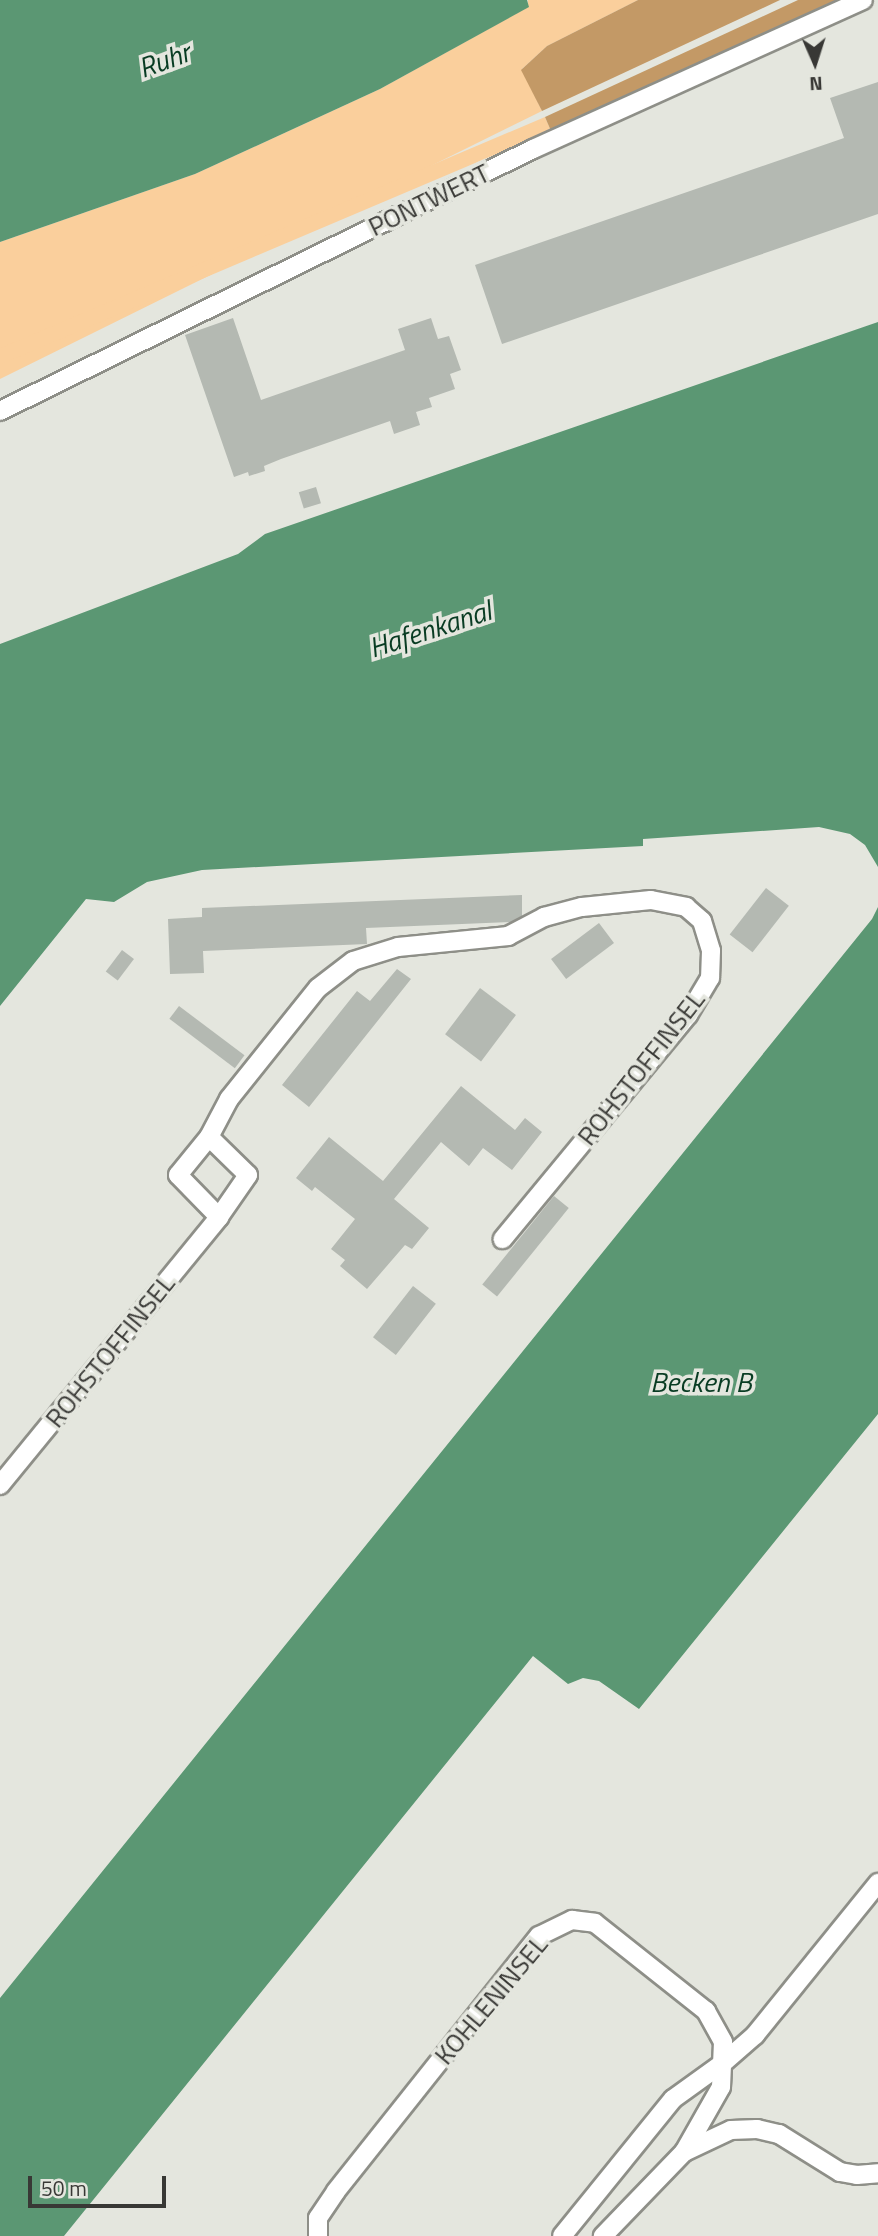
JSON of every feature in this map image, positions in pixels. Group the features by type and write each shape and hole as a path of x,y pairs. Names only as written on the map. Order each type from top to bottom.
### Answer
{"street":[{"name":"PONTWERT","path":"0,411 533,149 863,0"},
{"name":"ROHSTOFFINSEL","path":"219,1217 178,1175 209,1137 229,1099 310,998 353,961 398,947 508,936 544,917 582,907 651,900 686,907 702,921 711,951 710,978 688,1015 503,1239"},
{"name":"ROHSTOFFINSEL","path":"0,1485 219,1217 248,1175 209,1137"},
{"path":"595,2236 567,2230 673,2099 723,2063 755,2035 878,1883"},
{"name":"KOHLENINSEL","path":"318,2236 318,2218 336,2191 540,1936 560,1923 572,1920 595,1923 706,2011 723,2042 721,2087 684,2152 603,2236"},
{"name":"KOHLENINSEL","path":"684,2152 731,2130 757,2129 779,2134 840,2172 857,2175 878,2173"}],"shaded area":[{"path":"528,0 638,0 547,46 522,69 542,111 0,379 0,242 195,174 380,89 528,7"},
{"path":"638,0 780,0 542,111 521,70 547,46"},
{"path":"798,0 840,0 551,131 545,117"},
{"path":"545,117 551,131 0,365 0,348"}],"water":[{"name":"Ruhr","path":"0,0 527,0 529,7 380,89 195,174 0,242"},
{"name":"Hafenkanal","path":"878,322 878,867 865,845 850,834 819,827 643,839 643,846 202,870 147,882 114,902 86,899 0,1006 0,644 238,554 265,534"},
{"name":"Becken B","path":"878,907 878,1414 639,1709 599,1681 583,1678 568,1684 533,1656 64,2236 0,2236 0,1998 872,919"}],"building":[{"path":"878,82 878,214 502,344 475,265 844,138 830,98"},
{"path":"233,318 261,400 405,350 398,329 431,318 438,339 449,336 461,370 450,374 455,389 429,398 432,407 416,412 420,425 394,434 390,421 281,459 264,466 265,471 249,476 248,472 234,477 185,335"},
{"path":"316,487 321,503 304,509 299,492"},
{"path":"766,888 789,906 753,952 730,934"},
{"path":"522,895 522,916 511,922 366,928 367,944 203,951 204,973 170,974 168,919 202,917 202,908"},
{"path":"599,923 614,943 566,979 551,959"},
{"path":"122,950 134,959 118,981 106,972"},
{"path":"397,969 411,979 309,1107 282,1085 357,991 370,1001"},
{"path":"480,988 516,1015 481,1061 445,1034"},
{"path":"179,1006 244,1055 235,1068 169,1019"},
{"path":"461,1086 515,1130 525,1118 542,1132 512,1170 483,1148 469,1166 441,1142 394,1199 429,1228 412,1249 405,1245 367,1289 340,1266 345,1260 331,1249 355,1219 315,1187 312,1191 296,1178 329,1137 383,1181"},
{"path":"554,1196 569,1208 497,1297 482,1285"},
{"path":"413,1286 436,1304 396,1355 373,1337"}]}
